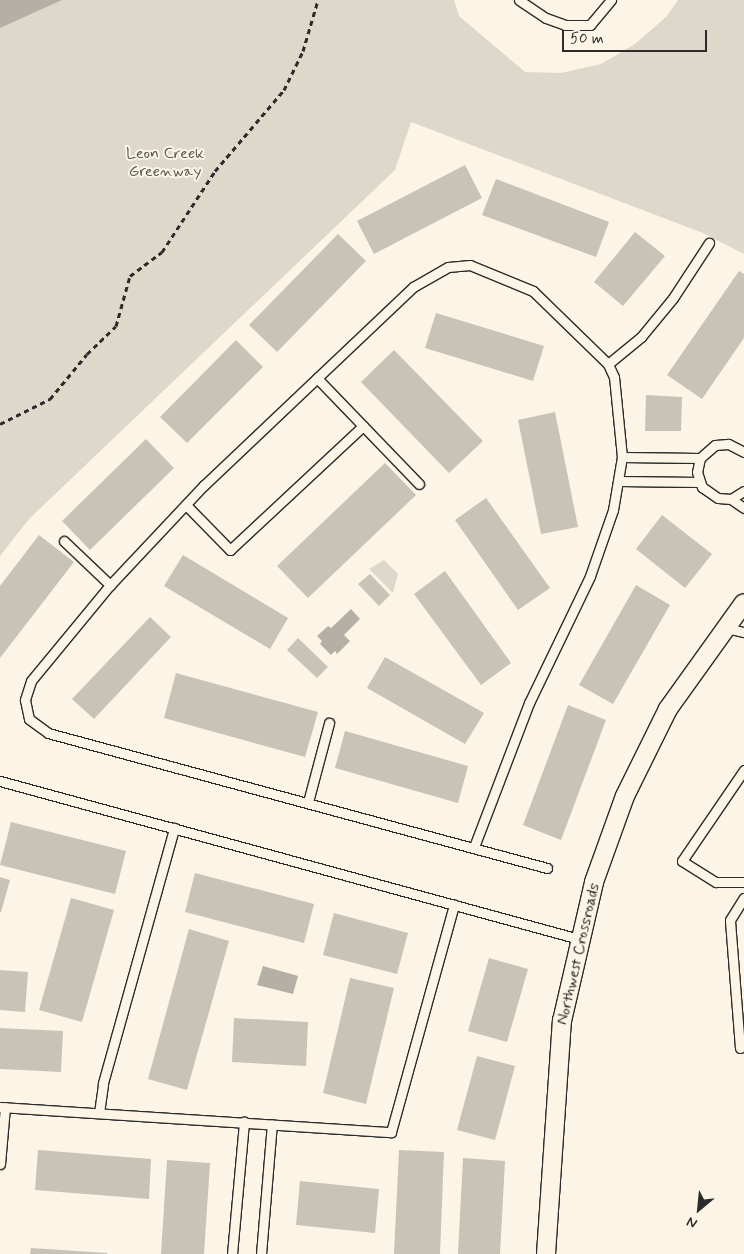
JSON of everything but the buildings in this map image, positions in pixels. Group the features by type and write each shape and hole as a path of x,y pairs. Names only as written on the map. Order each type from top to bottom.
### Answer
{"street":[{"name":"Northwest Crossroads","path":"546,1254 562,1021 579,939 594,882 625,796 668,709 744,603"}],"lane":[{"path":"519,0 546,18 565,25 590,25 610,0"},
{"path":"608,364 641,337 660,314 709,243"},
{"path":"474,847 529,703 590,576 614,510 622,457 614,377 608,364 534,291 470,265 448,267 413,287 186,505 110,584 31,681 25,700 29,719 48,733 547,868"},
{"path":"317,378 419,484"},
{"path":"186,505 230,550 363,426"},
{"path":"744,452 735,446 721,444 709,448 700,458 696,472 698,482 712,496 731,498 744,508"},
{"path":"622,457 700,458"},
{"path":"619,481 698,482"},
{"path":"731,498 744,491"},
{"path":"64,541 110,584"},
{"path":"726,628 744,632"},
{"path":"308,802 330,723"},
{"path":"744,770 682,861 716,882 744,882"},
{"path":"0,781 579,939"},
{"path":"99,1113 103,1082 174,828"},
{"path":"740,1048 730,920 744,898"},
{"path":"0,1164 2,1107 391,1132 454,905"},
{"path":"232,1254 244,1122"},
{"path":"261,1254 272,1124"}],"path":[{"path":"0,424 50,399 87,354 116,326 130,276 162,252 215,171 284,90 303,51 318,0"}],"green space":[{"name":"Leon Creek Greenway","path":"0,0 454,0 459,16 525,72 561,73 601,64 635,44 667,16 678,0 744,0 744,254 703,233 411,122 395,170 29,519 0,556"},
{"path":"384,560 398,574 393,593 369,569"}],"shaded area":[{"path":"0,0 62,0 0,28"},
{"path":"351,609 360,619 344,635 350,641 337,654 335,651 331,655 320,644 322,641 317,636 328,626 331,628"},
{"path":"263,966 298,976 293,994 257,985"}]}
